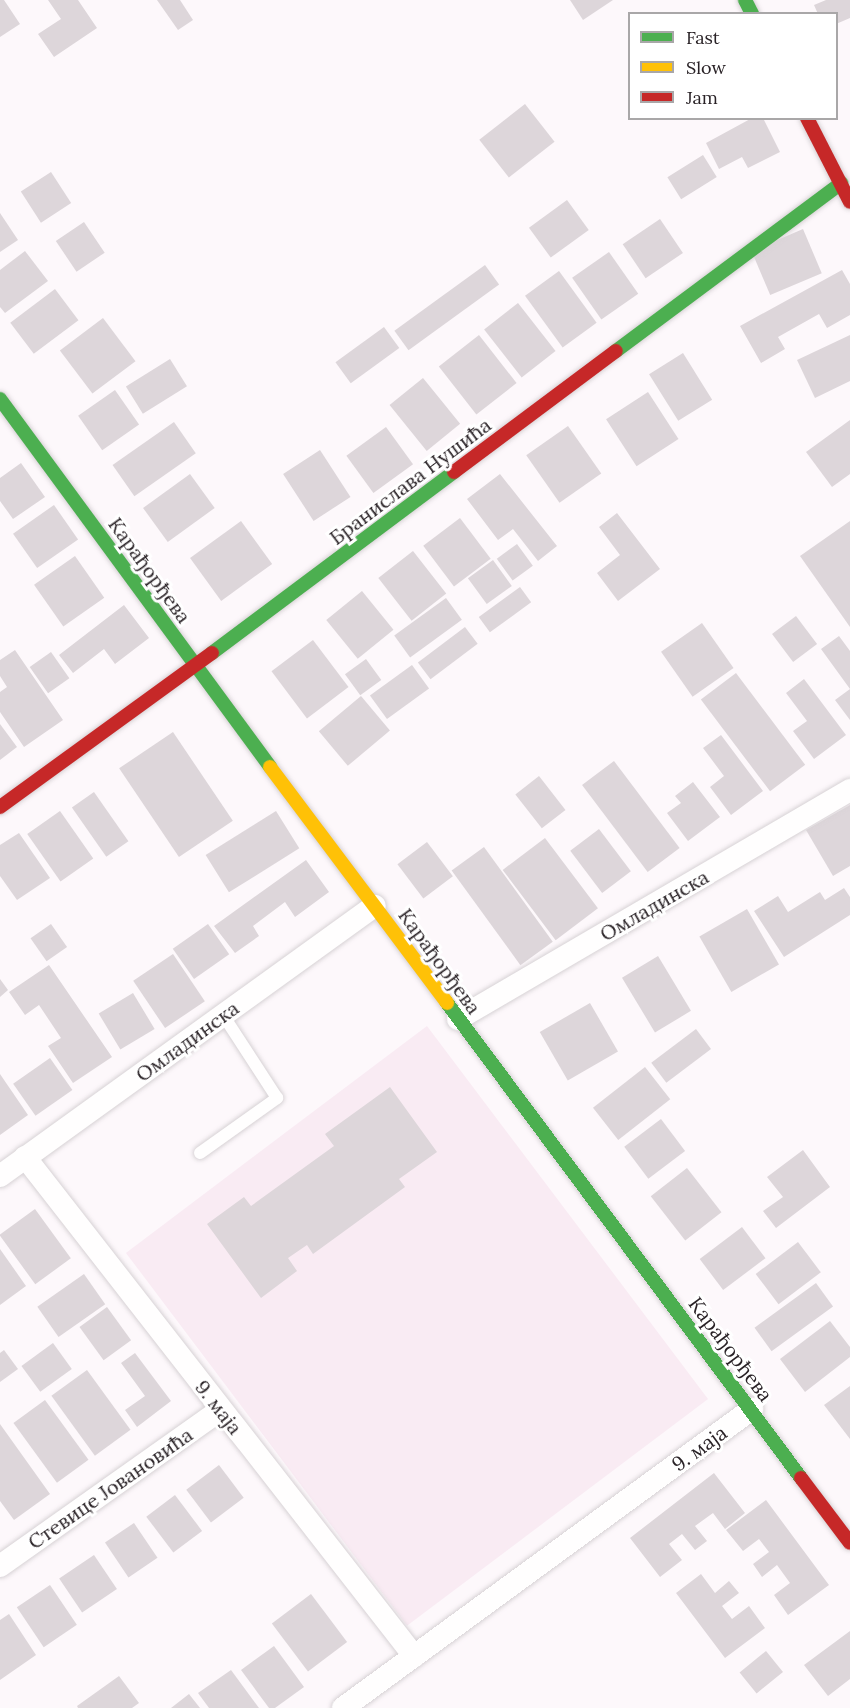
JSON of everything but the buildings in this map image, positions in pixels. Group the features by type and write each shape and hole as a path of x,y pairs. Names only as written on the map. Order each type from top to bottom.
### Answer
{"street":[{"path":"808,120 850,202"},
{"name":"Бранислава Нушића","path":"0,807 195,666 841,183"},
{"name":"Карађорђева","path":"4,412 850,1543"},
{"name":"Омладинска","path":"458,1020 850,790"},
{"name":"Омладинска","path":"0,1176 375,906"},
{"name":"9. маја","path":"25,1157 414,1656"},
{"name":"9. маја","path":"343,1708 752,1409"},
{"name":"Стевице Јовановића","path":"0,1566 220,1410"}],"lane":[{"path":"200,1153 277,1098 224,1015"}],"shaded area":[{"path":"427,1026 708,1399 407,1626 126,1253"}],"traffic: fast":[{"path":"745,0 751,12"},
{"path":"616,351 841,183"},
{"path":"0,399 270,767"},
{"path":"212,653 454,472"},
{"path":"447,1003 801,1478"}],"traffic: slow":[{"path":"270,767 447,1003"}],"traffic: jam":[{"path":"808,120 850,202"},
{"path":"454,472 616,351"},
{"path":"0,807 212,653"},
{"path":"801,1478 850,1543"}]}
